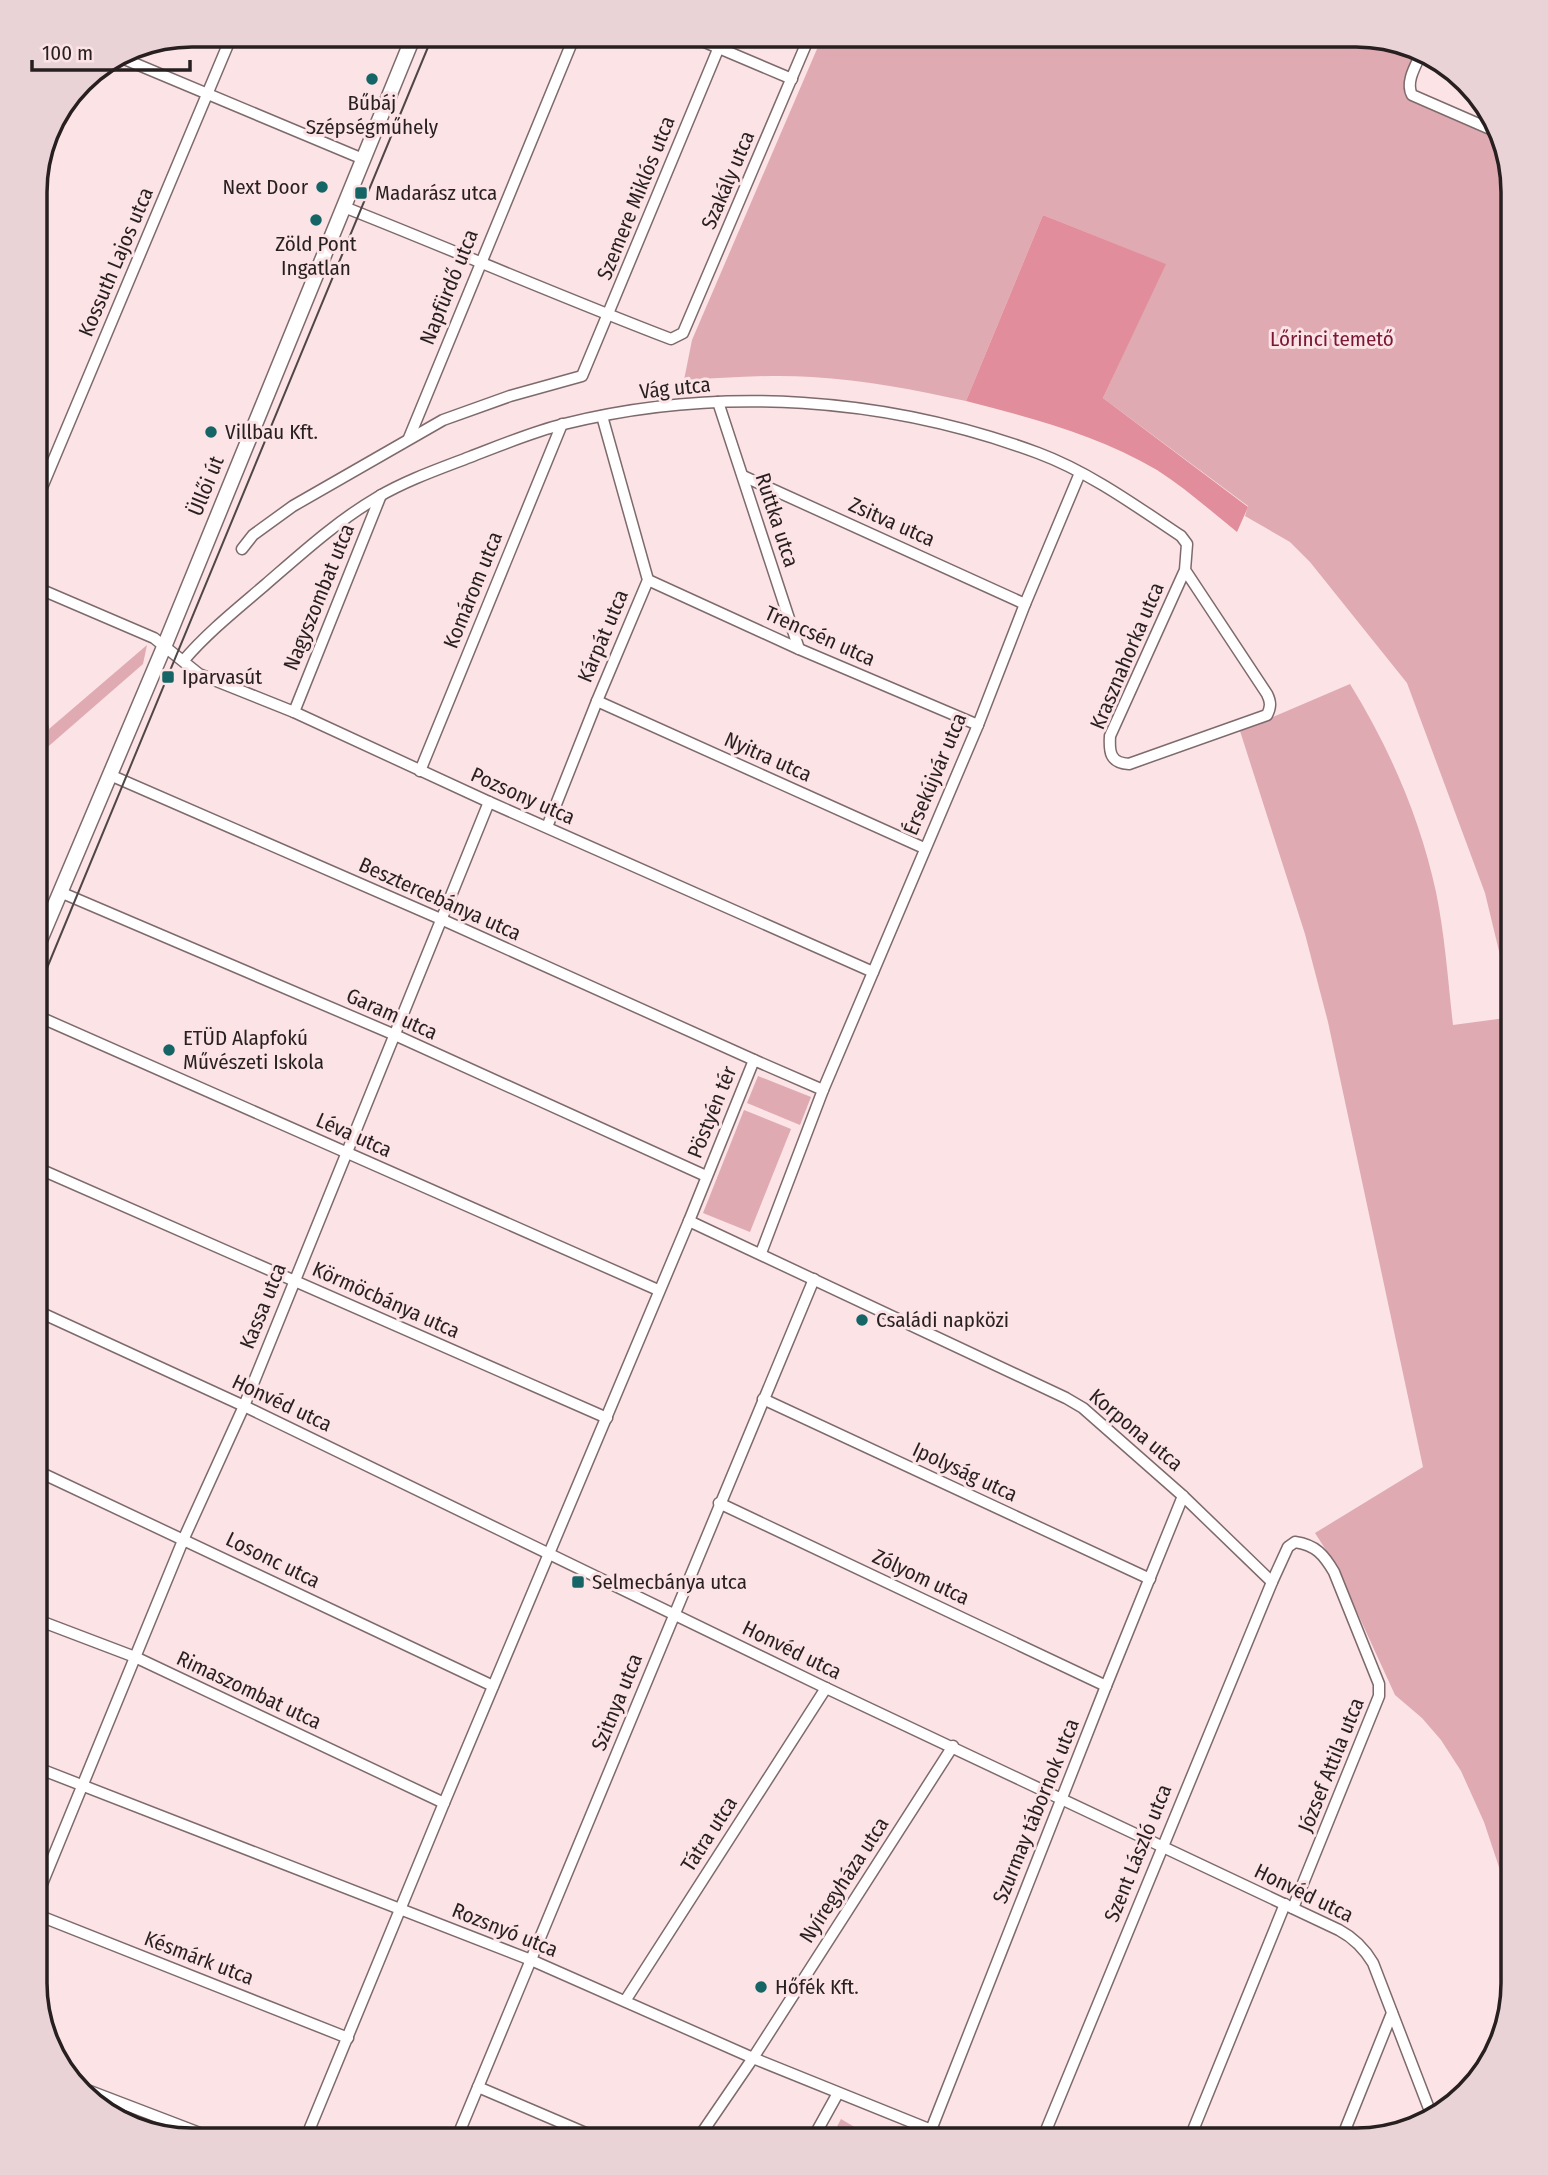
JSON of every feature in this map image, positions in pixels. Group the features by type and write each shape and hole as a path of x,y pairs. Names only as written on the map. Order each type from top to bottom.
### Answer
{"main road":[{"name":"Üllői út","path":"48,921 164,647 409,47"}],"street":[{"name":"Kossuth Lajos utca","path":"48,474 227,47"},
{"name":"Napfürdő utca","path":"408,438 570,47"},
{"name":"Szemere Miklós utca","path":"408,438 443,420 510,396 582,376 719,47"},
{"path":"720,47 792,79"},
{"name":"Szakály utca","path":"609,316 671,339 684,333 805,48"},
{"path":"130,61 363,159"},
{"path":"1418,62 1409,89 1417,98 1485,127"},
{"path":"344,207 609,316"},
{"name":"Vág utca","path":"184,660 208,635 321,536 381,495 417,477 562,424 602,416 718,402 799,402 874,410 931,421 1039,454 1080,473 1181,536 1186,544 1185,569"},
{"name":"Ruttka utca","path":"718,402 799,649"},
{"name":"Kárpát utca","path":"547,827 648,580 602,416"},
{"name":"Komárom utca","path":"420,771 562,424"},
{"path":"242,549 253,536 293,506 408,438"},
{"name":"Érsekújvár utca","path":"823,1090 978,725 1080,473"},
{"name":"Zsitva utca","path":"743,476 1025,604"},
{"name":"Nagyszombat utca","path":"294,712 381,495"},
{"name":"Krasznahorka utca","path":"1185,569 1267,694 1270,709 1267,715 1129,764 1119,764 1109,751 1110,736 1185,569"},
{"name":"Trencsén utca","path":"648,580 799,649 978,725"},
{"name":"Pozsony utca","path":"48,592 154,638 200,674 294,712 489,802 873,972"},
{"name":"Nyitra utca","path":"597,701 924,848"},
{"name":"Besztercebánya utca","path":"110,775 443,920 754,1060"},
{"name":"Kassa utca","path":"47,1871 184,1538 244,1405 489,802"},
{"name":"Garam utca","path":"60,891 395,1035 706,1176"},
{"name":"Léva utca","path":"48,1021 658,1290"},
{"name":"Pöstyén tér","path":"689,1221 754,1060 823,1090"},
{"path":"310,2127 689,1221 761,1253 823,1090"},
{"name":"Körmöcbánya utca","path":"47,1172 607,1418"},
{"name":"Korpona utca","path":"761,1253 1066,1398 1096,1418 1183,1496 1272,1582"},
{"name":"Szitnya utca","path":"461,2127 814,1279"},
{"name":"Honvéd utca","path":"47,1316 244,1405 826,1688 1351,1937 1365,1950 1373,1963 1429,2108"},
{"name":"Ipolyság utca","path":"763,1399 1150,1579"},
{"name":"Losonc utca","path":"47,1476 493,1686"},
{"name":"Szurmay tábornok utca","path":"932,2128 1183,1496"},
{"name":"Zólyom utca","path":"719,1503 1106,1686"},
{"name":"József Attila utca","path":"1194,2128 1379,1696 1379,1685 1334,1572 1325,1556 1315,1547 1296,1542 1287,1547 1272,1582"},
{"name":"Szent László utca","path":"1047,2128 1272,1582"},
{"name":"Rimaszombat utca","path":"47,1624 135,1657 444,1803"},
{"name":"Tátra utca","path":"625,2001 826,1688"},
{"name":"Nyíregyháza utca","path":"706,2127 953,1746"},
{"name":"Rozsnyó utca","path":"47,1772 531,1960 913,2128"},
{"name":"Késmárk utca","path":"47,1919 348,2038"},
{"path":"1346,2128 1392,2013"},
{"path":"478,2087 572,2127"},
{"path":"819,2128 838,2093"},
{"path":"101,2095 184,2127"}],"green space":[{"name":"Lőrinci temető","path":"818,48 1365,48 1384,50 1413,59 1405,82 1410,100 1489,136 1500,174 1501,959 1485,893 1407,683 1310,562 1290,542 1245,516 1248,506 1103,398 1165,264 1043,215 966,401 832,378 780,376 684,380 692,340"},
{"path":"147,645 143,664 48,747 48,730"},
{"path":"1350,684 1391,759 1421,837 1439,909 1453,1025 1501,1019 1501,1873 1484,1822 1461,1771 1441,1740 1422,1718 1395,1695 1335,1564 1315,1533 1423,1467 1328,1022 1305,934 1240,731"},
{"path":"758,1076 811,1097 800,1125 747,1103"},
{"path":"744,1110 791,1129 750,1232 703,1213"},
{"path":"841,2119 856,2128 837,2128"}],"shaded area":[{"path":"1043,215 1166,264 1103,398 1248,507 1237,532 1178,484 1135,458 1088,437 966,401"}],"tram line":[{"path":"48,967 428,47"}],"place":[{"name":"Bűbáj Szépségműhely","path":"372,79"},
{"name":"Next Door","path":"322,187"},
{"name":"Madarász utca","path":"361,193"},
{"name":"Zöld Pont Ingatlan","path":"316,220"},
{"name":"Villbau Kft.","path":"211,432"},
{"name":"Iparvasút","path":"168,677"},
{"name":"ETÜD Alapfokú Művészeti Iskola","path":"169,1050"},
{"name":"Családi napközi","path":"862,1320"},
{"name":"Selmecbánya utca","path":"578,1582"},
{"name":"Hőfék Kft.","path":"761,1987"}]}
